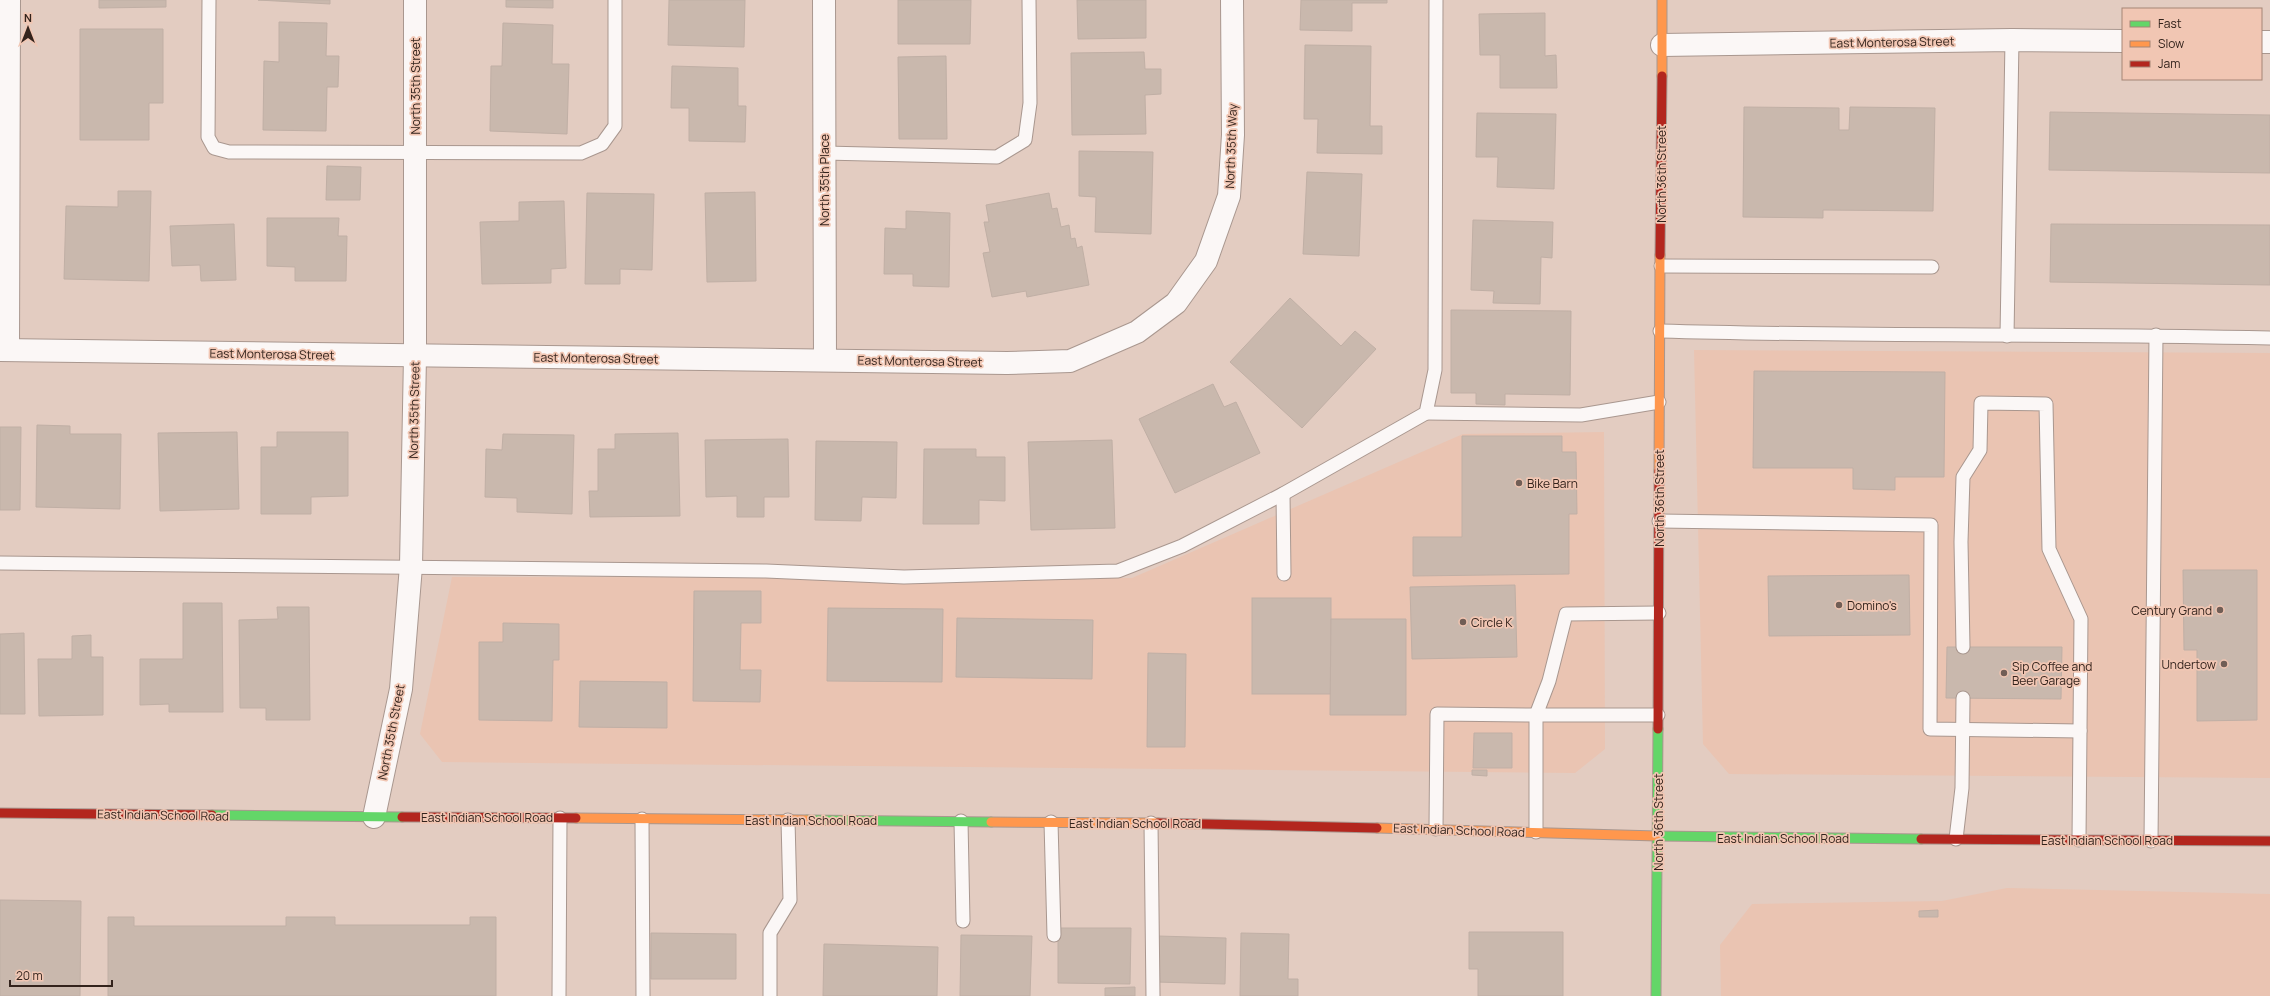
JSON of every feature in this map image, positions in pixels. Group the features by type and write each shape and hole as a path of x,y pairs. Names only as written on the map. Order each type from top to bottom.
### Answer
{"main road":[{"name":"North 36th Street","path":"1656,996 1662,0"},
{"name":"East Indian School Road","path":"0,813 1151,823 1436,829 1719,838 2270,841"}],"street":[{"path":"4,350 9,0"},
{"name":"North 35th Street","path":"374,817 401,689 411,566 415,356 415,0"},
{"name":"North 35th Place","path":"824,0 825,360"},
{"name":"North 35th Way","path":"1176,303 1206,261 1230,196 1233,135 1232,0"},
{"name":"East Monterosa Street","path":"1662,45 2012,40 2122,41"},
{"name":"East Monterosa Street","path":"4,350 1007,363 1070,360 1137,332 1176,303"}],"lane":[{"path":"208,0 208,137 214,148 229,152 581,153 602,144 615,126 615,0"},
{"path":"824,153 997,157 1025,140 1030,103 1029,0"},
{"path":"1426,413 1435,370 1436,0"},
{"path":"2007,336 2012,40"},
{"path":"1661,266 1932,267"},
{"path":"1660,331 2007,336 2156,335 2270,338"},
{"path":"2151,841 2156,335"},
{"path":"0,563 411,566 766,571 904,577 1118,570 1182,546 1283,494 1426,413 1581,415 1659,402"},
{"path":"1963,647 1961,542 1963,477 1980,450 1981,403 2046,404 2049,549 2081,619 2080,840"},
{"path":"1283,494 1284,574"},
{"path":"1659,521 1931,525 1930,729 2080,731"},
{"path":"1536,832 1536,715 1549,681 1566,614 1659,613"},
{"path":"1956,839 1962,788 1964,729 1963,698"},
{"path":"1436,829 1437,714 1658,715"},
{"path":"559,996 560,818"},
{"path":"642,819 643,996"},
{"path":"770,996 770,933 790,900 788,820"},
{"path":"961,821 963,921"},
{"path":"1051,822 1054,935"},
{"path":"1151,823 1153,996"}],"shaded area":[{"path":"1694,350 2270,353 2270,778 1729,774 1703,744"},
{"path":"1604,432 1605,749 1575,773 442,762 420,734 452,577 1132,578 1463,434"},
{"path":"2007,888 2270,894 2270,996 1721,996 1720,945 1752,904 1942,901"}],"building":[{"path":"99,0 166,0 166,7 99,8"},
{"path":"258,0 330,0 330,4"},
{"path":"506,0 553,0 553,8 506,7"},
{"path":"669,0 745,0 744,47 668,45"},
{"path":"898,0 971,0 970,44 898,44"},
{"path":"1077,0 1146,0 1146,38 1078,39"},
{"path":"1301,0 1387,0 1387,3 1352,3 1352,31 1300,30"},
{"path":"1545,13 1545,56 1556,55 1557,88 1500,88 1500,55 1480,55 1479,14"},
{"path":"279,22 327,23 326,56 339,56 338,87 327,87 326,131 263,130 264,61 279,62"},
{"path":"503,23 553,25 552,64 569,64 567,134 490,131 491,66 502,66"},
{"path":"80,29 163,29 163,103 149,103 149,140 80,140"},
{"path":"1305,45 1371,46 1370,126 1382,126 1382,154 1317,153 1318,119 1304,119"},
{"path":"1144,52 1145,69 1161,69 1161,94 1145,95 1146,134 1072,135 1071,53"},
{"path":"946,56 947,139 899,139 898,57"},
{"path":"672,66 738,68 738,106 746,106 745,142 689,141 689,108 671,108"},
{"path":"1744,107 1839,108 1839,130 1849,130 1850,107 1935,108 1933,211 1823,210 1823,218 1743,217"},
{"path":"2050,112 2270,115 2270,173 2049,170"},
{"path":"1477,113 1556,114 1554,189 1497,187 1498,157 1476,157"},
{"path":"1079,151 1153,152 1151,234 1095,232 1096,197 1079,196"},
{"path":"327,166 361,167 360,200 326,200"},
{"path":"1307,172 1362,174 1359,256 1303,254"},
{"path":"118,191 151,191 149,281 64,279 66,206 118,207"},
{"path":"755,192 756,281 707,282 705,193"},
{"path":"587,193 654,194 652,270 620,269 620,284 585,284"},
{"path":"1049,193 1052,209 1057,208 1061,227 1069,225 1071,239 1075,238 1077,248 1082,246 1089,285 1027,297 1026,291 992,297 983,253 990,252 984,222 989,222 986,205"},
{"path":"564,201 566,268 551,269 551,283 482,284 480,222 519,221 519,202"},
{"path":"906,211 950,213 949,287 913,286 913,274 884,274 885,228 906,229"},
{"path":"267,218 339,218 338,236 347,236 346,281 295,281 295,267 267,266"},
{"path":"1473,220 1553,222 1552,258 1541,257 1540,304 1493,303 1494,291 1471,290"},
{"path":"234,224 236,280 201,281 200,265 172,266 170,226"},
{"path":"2051,224 2270,225 2270,285 2050,282"},
{"path":"1290,298 1341,346 1355,331 1376,349 1302,428 1230,362"},
{"path":"1451,310 1571,311 1570,395 1505,394 1505,405 1476,404 1476,393 1451,393"},
{"path":"1754,371 1945,372 1944,477 1895,477 1895,490 1853,489 1853,468 1753,468"},
{"path":"1213,384 1224,407 1236,402 1260,453 1175,493 1139,419"},
{"path":"37,425 70,426 70,434 121,434 120,509 36,507"},
{"path":"0,427 21,427 20,510 0,510"},
{"path":"237,432 239,509 160,511 158,433"},
{"path":"277,432 348,432 348,496 311,497 311,514 261,514 261,447 277,447"},
{"path":"678,433 680,516 590,517 589,491 598,491 598,449 615,449 615,434"},
{"path":"503,434 574,435 572,514 517,512 517,498 485,497 486,449 502,450"},
{"name":"Bike Barn","path":"1462,436 1562,436 1562,452 1576,452 1577,514 1569,514 1569,574 1413,576 1413,537 1462,537"},
{"path":"788,439 789,497 764,497 764,517 737,517 737,496 706,497 705,440"},
{"path":"1112,440 1115,528 1031,530 1028,442"},
{"path":"816,441 897,442 896,498 862,497 861,521 815,520"},
{"path":"924,449 976,449 976,457 1005,457 1005,501 979,500 979,524 923,524"},
{"name":"Century Grand","path":"2183,570 2257,570 2257,720 2197,721 2197,650 2184,650"},
{"name":"Domino's","path":"1909,575 1910,635 1769,636 1768,576"},
{"name":"Circle K","path":"1515,585 1517,657 1412,659 1410,587"},
{"path":"694,591 761,591 761,623 741,623 740,670 761,670 760,702 693,701"},
{"path":"1252,598 1331,598 1331,694 1252,694"},
{"path":"183,603 222,603 223,712 169,712 169,704 140,705 140,659 183,659"},
{"path":"277,607 309,607 310,720 266,720 266,708 240,708 239,620 278,619"},
{"path":"828,608 943,609 942,682 827,681"},
{"path":"957,618 1093,620 1092,679 956,677"},
{"path":"1331,619 1406,619 1406,715 1330,715"},
{"path":"503,623 559,624 559,660 553,660 552,721 479,720 479,642 503,642"},
{"path":"24,633 25,714 0,714 0,634"},
{"path":"91,635 91,657 103,657 103,715 39,716 38,659 72,659 72,636"},
{"name":"Sip Coffee and Beer Garage","path":"1947,647 2062,647 2061,699 1946,698"},
{"path":"1148,653 1186,654 1185,747 1147,747"},
{"path":"580,681 667,682 667,728 579,727"},
{"path":"1474,733 1512,733 1512,768 1473,768"},
{"path":"1472,770 1487,770 1487,776 1472,775"},
{"path":"0,900 81,901 80,996 0,996"},
{"path":"1938,910 1938,917 1919,917 1919,911"},
{"path":"108,917 134,917 134,926 286,926 286,917 335,917 335,925 470,925 470,917 496,917 496,996 108,996"},
{"path":"1058,928 1131,928 1130,984 1058,983"},
{"path":"1469,932 1563,932 1563,996 1478,996 1478,969 1469,969"},
{"path":"651,933 736,934 736,979 651,979"},
{"path":"1241,933 1289,934 1288,979 1298,979 1298,996 1240,996"},
{"path":"961,935 1032,936 1030,996 960,996"},
{"path":"1158,936 1226,938 1225,984 1156,982"},
{"path":"824,944 938,947 937,996 823,996"},
{"path":"1135,987 1135,996 1105,996 1105,988"}],"traffic: fast":[{"path":"1656,996 1658,729"},
{"path":"212,815 402,817"},
{"path":"807,820 991,822"},
{"path":"1657,836 1921,839"}],"traffic: slow":[{"path":"1662,0 1662,76"},
{"path":"1659,471 1660,255"},
{"path":"576,818 807,820"},
{"path":"991,822 1158,823"},
{"path":"1377,828 1657,836"}],"traffic: jam":[{"path":"1660,255 1662,76"},
{"path":"1658,729 1659,471"},
{"path":"0,813 212,815"},
{"path":"402,817 576,818"},
{"path":"1158,823 1377,828"},
{"path":"1921,839 2270,841"}],"place":[{"name":"Bike Barn","path":"1519,483"},
{"name":"Domino's","path":"1839,605"},
{"name":"Century Grand","path":"2220,610"},
{"name":"Circle K","path":"1463,622"},
{"name":"Undertow","path":"2224,664"},
{"name":"Sip Coffee and Beer Garage","path":"2004,673"}]}
